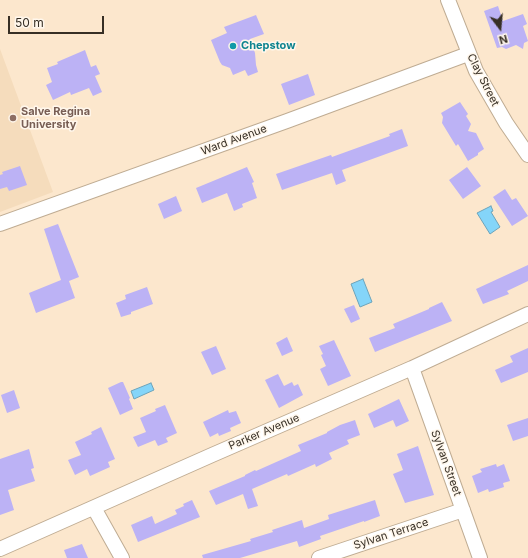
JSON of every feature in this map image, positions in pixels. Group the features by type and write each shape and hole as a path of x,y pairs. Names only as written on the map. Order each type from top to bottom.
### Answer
{"street":[{"name":"Clay Street","path":"448,0 468,54 476,71 506,123 528,154"},
{"name":"Ward Avenue","path":"0,224 279,124 468,54"},
{"name":"Parker Avenue","path":"0,549 412,368 528,314"},
{"name":"Sylvan Street","path":"412,368 480,558"},
{"path":"94,508 122,558"},
{"name":"Sylvan Terrace","path":"318,558 463,510"}],"shaded area":[{"name":"Salve Regina University","path":"0,49 53,192 0,212"}],"water":[{"path":"491,206 493,211 491,212 500,227 490,234 477,213"},
{"path":"363,279 372,302 360,307 351,284"},
{"path":"151,383 154,390 134,399 131,391"}],"building":[{"path":"498,6 503,21 523,14 527,24 523,26 528,41 524,43 523,49 516,45 506,49 502,47 497,48 484,11"},
{"name":"Chepstow","path":"256,15 264,34 250,39 255,53 258,72 248,76 245,70 233,75 230,68 222,65 220,62 211,40 227,33 224,27"},
{"path":"85,50 91,67 96,65 100,74 95,76 102,92 93,96 89,88 71,95 70,92 53,100 46,85 52,82 47,68"},
{"path":"308,74 315,95 289,105 281,84"},
{"path":"460,102 468,114 466,116 471,124 468,131 476,133 484,149 468,161 458,144 456,146 442,123 443,117 441,113"},
{"path":"402,129 408,146 342,170 346,181 336,185 332,173 282,190 276,174 331,155 332,157 390,136 389,134"},
{"path":"20,166 27,185 9,191 7,187 0,189 0,175 3,174 2,172"},
{"path":"247,167 254,182 252,183 257,198 242,204 243,207 234,211 227,193 202,203 196,188"},
{"path":"467,167 481,186 463,199 449,180"},
{"path":"505,189 512,200 516,198 528,216 512,226 493,197"},
{"path":"176,196 182,211 164,219 158,204"},
{"path":"58,224 79,277 69,281 75,298 36,313 29,293 61,280 44,229"},
{"path":"528,265 528,281 507,291 509,294 483,304 476,289"},
{"path":"147,287 153,304 121,317 116,303 126,299 125,295"},
{"path":"442,302 452,321 375,352 369,338 395,328 393,324"},
{"path":"354,305 360,319 351,323 344,309"},
{"path":"287,337 293,351 282,356 276,343"},
{"path":"334,340 351,376 328,386 320,369 326,366 319,346"},
{"path":"216,346 226,369 212,375 201,352"},
{"path":"528,348 528,372 501,383 495,370 513,362 510,356"},
{"path":"278,374 284,386 292,382 294,386 298,384 303,395 279,408 265,380"},
{"path":"123,382 133,409 120,415 108,388"},
{"path":"14,390 20,408 7,413 1,395"},
{"path":"399,399 409,421 396,427 393,420 374,428 368,414"},
{"path":"165,405 177,433 166,438 168,442 158,446 155,440 138,447 133,437 146,432 140,418"},
{"path":"228,410 229,413 236,411 241,423 230,428 231,431 219,436 218,433 210,437 203,422"},
{"path":"528,418 528,436 513,441 507,425"},
{"path":"355,420 360,435 347,440 349,444 329,453 332,459 316,467 315,464 252,489 258,506 248,509 243,494 216,505 209,491 301,451 298,445 327,433 340,425"},
{"path":"101,427 115,459 108,462 110,467 90,476 87,469 75,475 68,460 81,455 75,442 92,434 91,432"},
{"path":"418,446 434,495 405,503 393,474 403,470 397,454"},
{"path":"29,449 34,468 31,469 35,481 8,490 14,510 0,515 0,459"},
{"path":"496,464 497,467 504,464 510,481 503,483 504,487 489,492 488,489 478,493 472,476 482,472 480,469"},
{"path":"192,500 200,517 138,542 131,525 152,516 155,524 177,514 175,510"},
{"path":"375,500 380,516 320,536 321,539 299,547 297,541 240,558 203,558 202,555 251,541 250,539 273,532 272,530 302,520 304,528 329,519 328,515"},
{"path":"82,544 88,558 67,558 64,550"}],"place":[{"name":"Chepstow","path":"233,46"},
{"name":"Salve Regina University","path":"13,118"}]}
